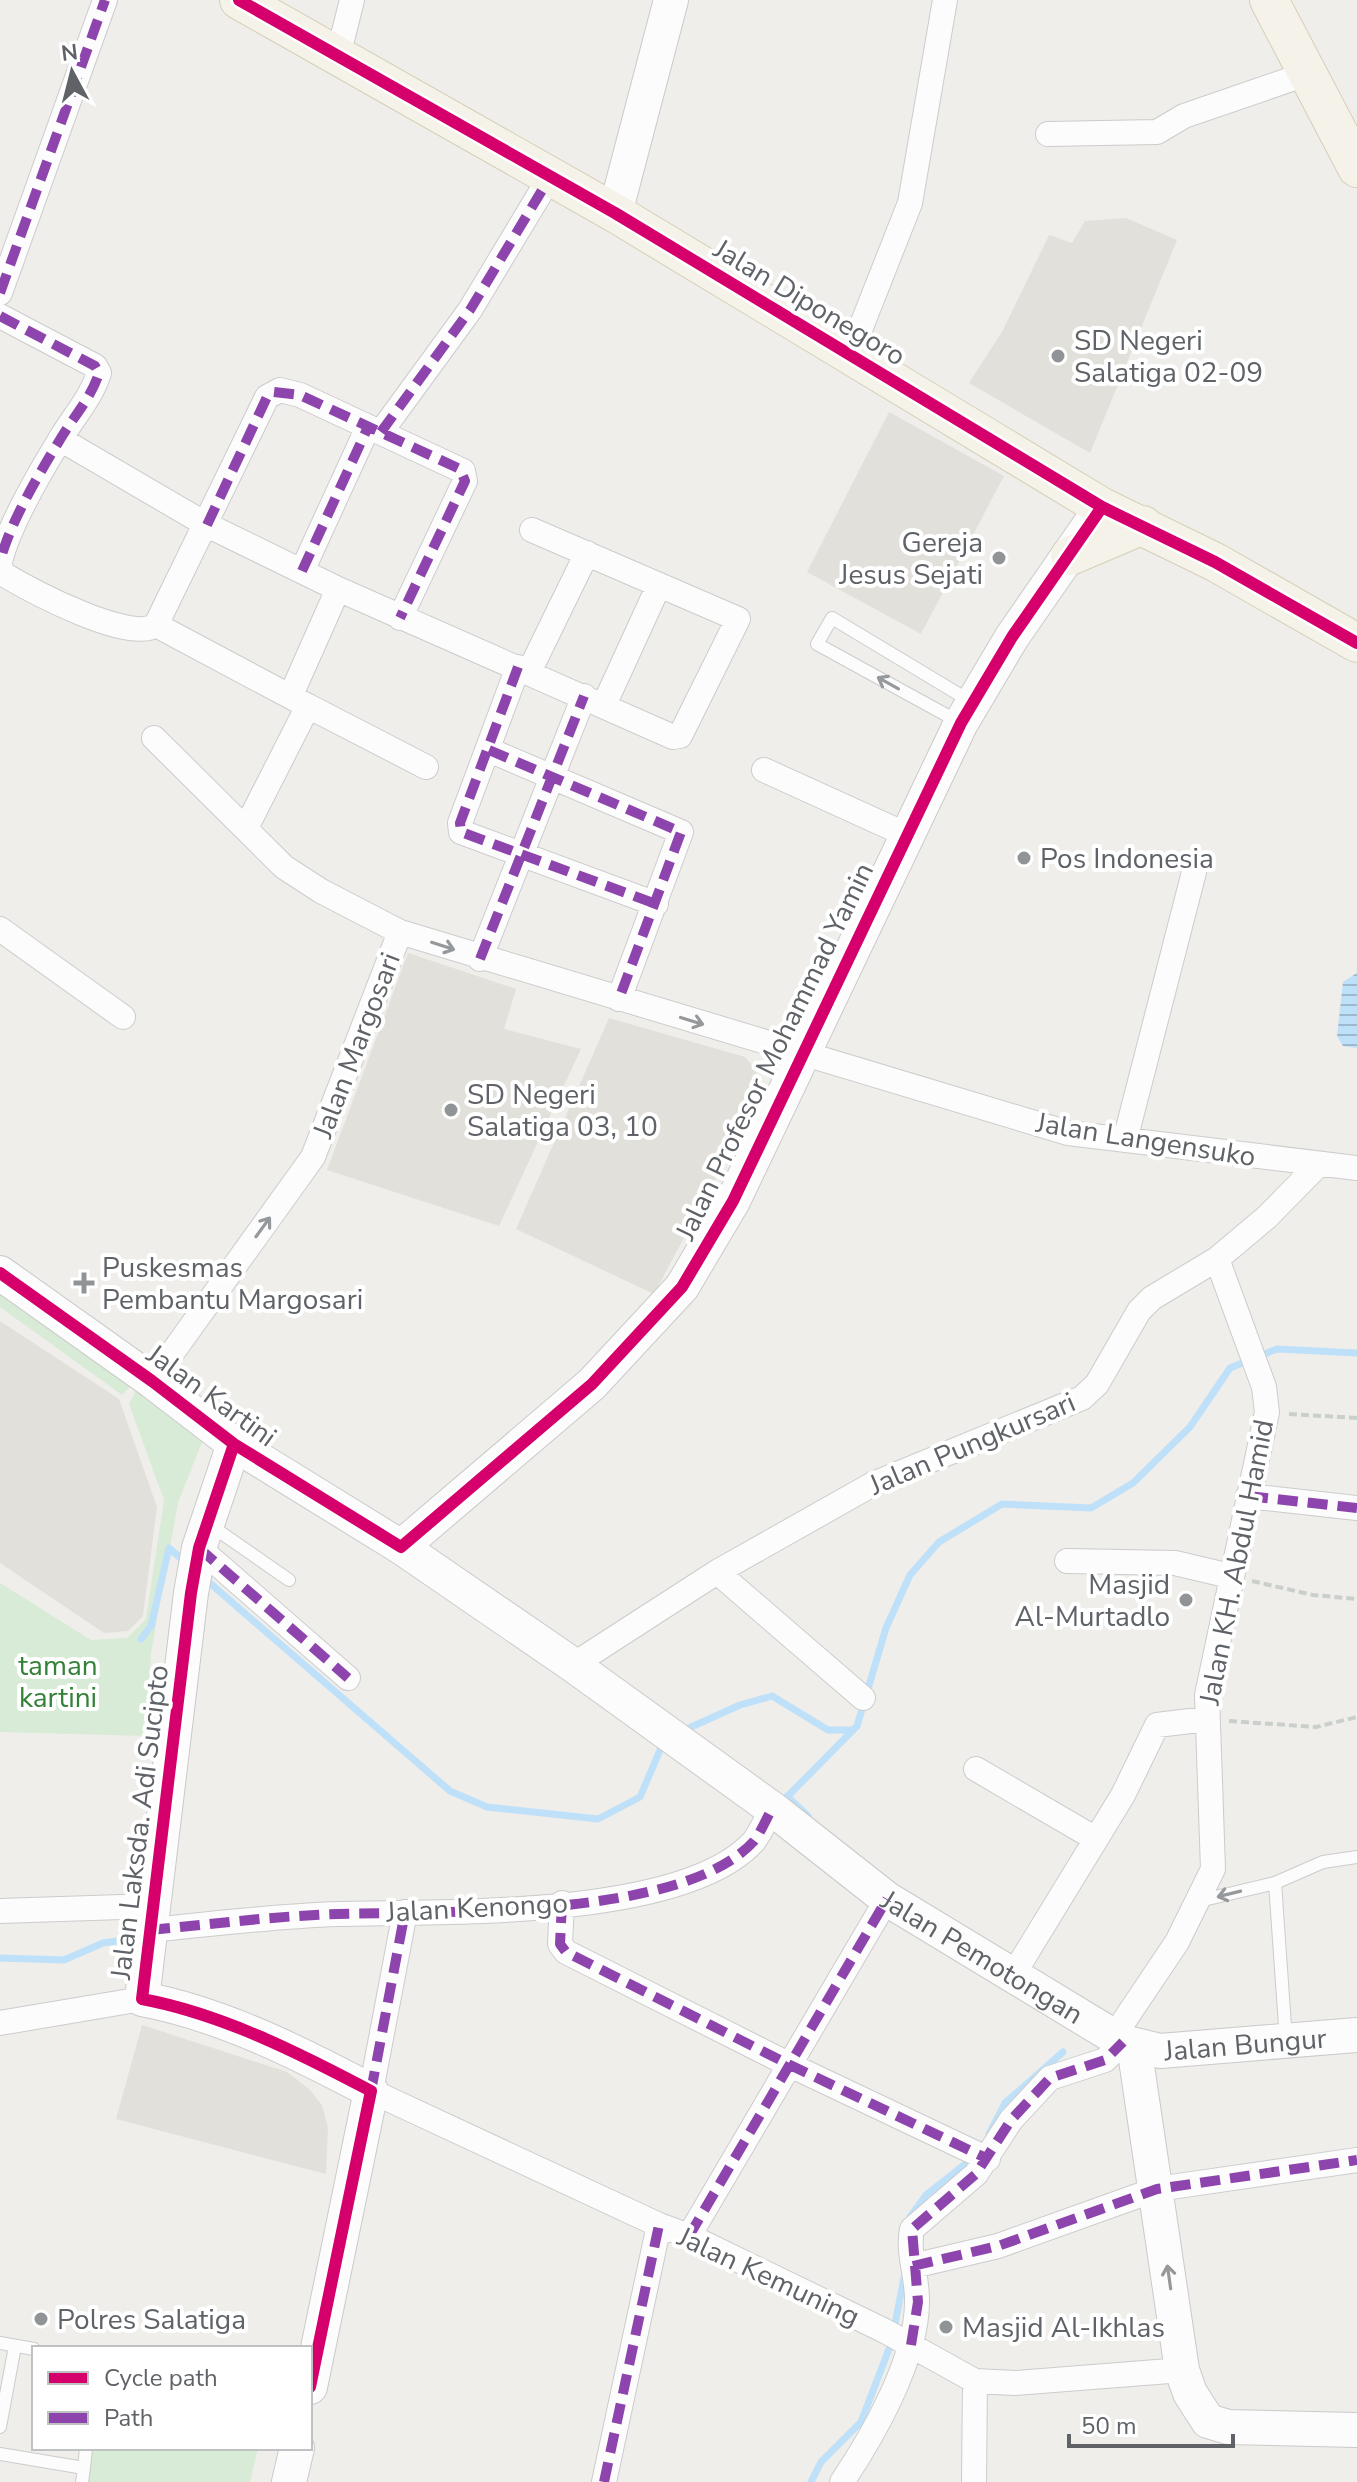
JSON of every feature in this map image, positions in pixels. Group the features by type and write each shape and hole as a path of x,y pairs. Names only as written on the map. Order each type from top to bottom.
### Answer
{"main road":[{"name":"Jalan Diponegoro","path":"239,0 615,213 1102,507 1143,525 1357,643"},
{"path":"615,213 671,0"},
{"path":"1269,0 1357,168"},
{"path":"1064,484 1074,548 1143,525"},
{"name":"Jalan Profesor Mohammad Yamin","path":"401,1547 592,1384 682,1287 733,1201 800,1055 967,713 1012,637 1102,507"},
{"name":"Jalan Kartini","path":"0,1273 152,1381 234,1444 401,1547"},
{"name":"Jalan Laksda. Adi Sucipto","path":"234,1444 202,1540 191,1593 142,1999 191,2011 245,2032 305,2057 371,2091"},
{"name":"Jalan Pemotongan","path":"401,1547 660,1727 887,1899 1123,2041"},
{"name":"Jalan Bungur","path":"1123,2041 1160,2051 1357,2035"},
{"path":"1123,2041 1157,2189 1182,2370 1208,2421 1228,2427 1357,2430"},
{"path":"312,2377 371,2091"},
{"path":"289,2482 297,2450"}],"street":[{"path":"2,279 105,0"},
{"path":"338,56 352,0"},
{"path":"850,355 910,203 945,0"},
{"path":"1048,134 1157,132 1184,116 1306,74"},
{"path":"302,571 375,430 470,310 550,177"},
{"path":"0,316 99,370 87,401 60,439 7,541 0,564 3,574 25,587 109,623 134,631 156,625 426,767"},
{"path":"156,625 267,397 274,392 300,395 460,469 465,477 400,618"},
{"path":"60,439 207,525 338,589 673,737 680,736 738,622 737,618 532,530"},
{"path":"587,553 524,670 489,750 460,829 519,856 656,904"},
{"path":"480,959 551,775 659,585"},
{"path":"247,826 300,700 338,589"},
{"path":"154,738 247,826 284,867 321,891 400,932"},
{"path":"489,750 681,832 619,999"},
{"path":"764,770 907,835"},
{"path":"1125,1140 1194,872"},
{"path":"0,929 123,1017"},
{"name":"Jalan Margosari","path":"152,1381 313,1157 400,932 800,1055"},
{"name":"Jalan Langensuko","path":"800,1055 1068,1133 1357,1168"},
{"name":"Jalan Pungkursari","path":"573,1665 717,1572 873,1484 1082,1398 1097,1384 1145,1304 1217,1259 1267,1217 1319,1164"},
{"name":"Jalan KH. Abdul Hamid","path":"1123,2041 1211,1879 1214,1859 1207,1719 1212,1655 1267,1412 1261,1377 1217,1259"},
{"path":"1248,1496 1357,1508"},
{"path":"202,1540 348,1678"},
{"path":"1067,1561 1175,1563 1230,1576"},
{"path":"717,1572 863,1698"},
{"path":"1013,1975 1123,1795 1157,1725 1207,1719"},
{"path":"976,1769 1096,1839"},
{"name":"Jalan Kenongo","path":"0,1911 151,1927 282,1916 405,1917 562,1907 650,1891 720,1866 753,1841 777,1813"},
{"path":"689,2236 887,1899"},
{"path":"562,1907 560,1944 566,1952 790,2065 988,2159"},
{"path":"371,2091 405,1917"},
{"path":"0,2023 142,1999"},
{"path":"842,2482 864,2449 910,2344 918,2302 912,2229 976,2174 1011,2120 1050,2078 1105,2060 1123,2041"},
{"name":"Jalan Kemuning","path":"371,2091 659,2225 689,2236 885,2331 975,2381 1015,2383 1182,2370"},
{"path":"913,2266 998,2246 1157,2189 1357,2160"},
{"path":"604,2482 659,2225"},
{"path":"974,2482 975,2381"}],"lane":[{"path":"832,618 967,713 817,644 832,618"},
{"path":"202,1540 289,1580"},
{"path":"1199,1902 1275,1883 1323,1862 1357,1857"},
{"path":"1275,1883 1286,2040"},
{"path":"0,2343 32,2349"},
{"path":"0,2427 15,2346"},
{"path":"0,2454 83,2475 86,2450"}],"path":[{"path":"1267,1412 1357,1418"},
{"path":"1230,1576 1313,1595 1357,1599"},
{"path":"1207,1719 1316,1727 1357,1717"}],"shaded area":[{"name":"SD Negeri Salatiga 02-09","path":"1126,218 1177,240 1090,453 969,383 1003,330 1049,235 1072,243 1085,221"},
{"path":"889,412 1004,476 921,634 807,572"},
{"name":"SD Negeri Salatiga 03, 10","path":"408,953 516,989 504,1029 581,1049 499,1226 327,1170"},
{"path":"609,1018 745,1057 755,1069 763,1089 654,1294 516,1229"},
{"path":"0,1321 119,1399 157,1507 143,1616 128,1631 104,1633 0,1563"},
{"path":"142,2025 287,2072 309,2089 322,2105 328,2128 326,2174 116,2119"}],"green space":[{"path":"0,1282 137,1379 122,1395 0,1307"},
{"name":"taman kartini","path":"143,1376 208,1427 178,1503 151,1653 146,1736 0,1732 0,1583 91,1640 127,1638 146,1619 164,1500 129,1404"},
{"path":"83,2450 258,2450 250,2482 76,2482"}],"water":[{"path":"1357,973 1356,1048 1343,1046 1337,1036 1343,982"}],"waterway":[{"path":"782,1802 857,1726 886,1628 910,1575 939,1542 1002,1504 1091,1508 1133,1483 1190,1427 1230,1368 1277,1349 1357,1353"},
{"path":"141,1639 151,1626 169,1548 185,1562"},
{"path":"204,1578 450,1791 487,1807 598,1819 640,1797 663,1743"},
{"path":"680,1732 740,1705 772,1696 828,1730 853,1730"},
{"path":"787,1796 808,1816"},
{"path":"0,1958 64,1960 103,1943 139,1938"},
{"path":"989,2134 1005,2103 1063,2052"},
{"path":"910,2217 926,2195 973,2158"},
{"path":"894,2329 904,2278"},
{"path":"811,2482 821,2462 861,2422 892,2341"}],"marked path":[{"path":"0,293 105,0"},
{"path":"381,432 470,310 550,177"},
{"path":"0,316 95,366 99,373 87,399 26,498 10,531 0,562"},
{"path":"207,525 267,397 274,392 300,395 460,469 465,481 400,618"},
{"path":"302,571 368,427"},
{"path":"518,667 460,823 461,832 656,904"},
{"path":"480,959 584,696"},
{"path":"489,750 681,832 619,999"},
{"path":"1248,1496 1357,1508"},
{"path":"199,1548 348,1678"},
{"path":"150,1930 267,1918 495,1910 618,1898 673,1885 720,1867 754,1841 772,1809"},
{"path":"689,2236 887,1899"},
{"path":"562,1903 560,1944 566,1952 790,2065 988,2159"},
{"path":"371,2091 405,1912"},
{"path":"911,2345 918,2302 912,2229 976,2174 1011,2120 1050,2078 1105,2060 1123,2042"},
{"path":"913,2266 998,2246 1157,2189 1357,2160"},
{"path":"604,2482 659,2225"}],"cycle path":[{"path":"239,0 615,213 1102,507 1215,562 1357,643"},
{"path":"0,1273 152,1381 234,1444 401,1547 592,1384 682,1287 733,1201 961,723 1012,637 1102,507"},
{"path":"234,1444 199,1548 191,1593 142,1999 231,2025 288,2049 371,2091 312,2377"}],"place":[{"name":"SD Negeri Salatiga 02-09","path":"1058,356"},
{"name":"Gereja Jesus Sejati","path":"999,558"},
{"name":"Pos Indonesia","path":"1024,858"},
{"name":"SD Negeri Salatiga 03, 10","path":"451,1110"},
{"name":"Puskesmas Pembantu Margosari","path":"84,1283"},
{"name":"Masjid Al-Murtadlo","path":"1186,1600"},
{"name":"Polres Salatiga","path":"41,2319"},
{"name":"Masjid Al-Ikhlas","path":"946,2327"}]}
